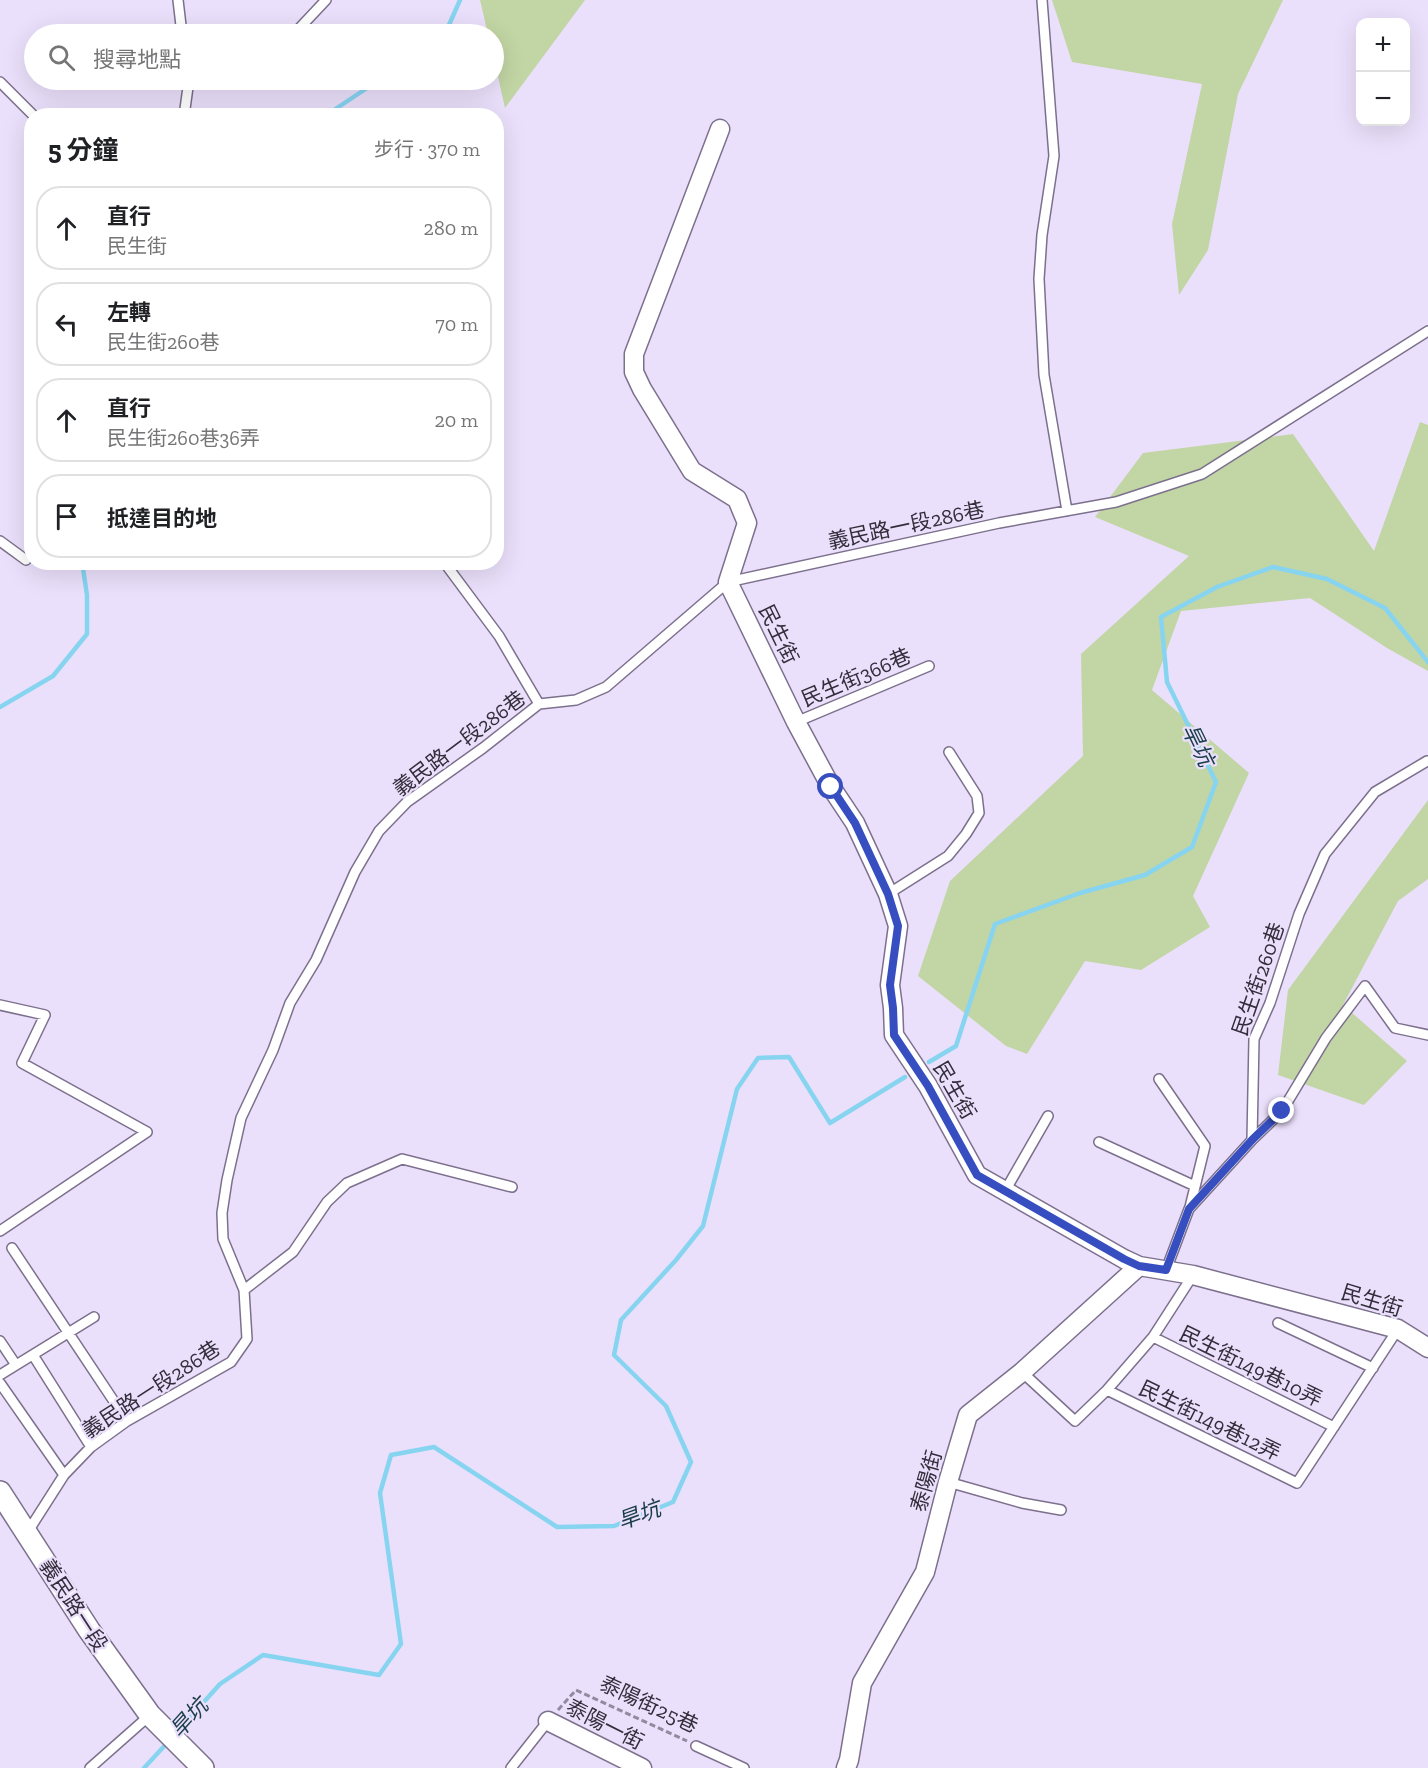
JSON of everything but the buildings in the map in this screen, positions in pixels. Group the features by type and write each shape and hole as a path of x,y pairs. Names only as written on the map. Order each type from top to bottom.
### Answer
{"street":[{"path":"720,129 634,354 634,372 642,389 693,471 737,499 747,524 728,582"},
{"name":"民生街","path":"728,582 796,722 831,787 855,823 888,894 898,926 890,985 894,1035 928,1086 977,1175 1139,1266 1193,1275 1398,1329 1428,1348"},
{"name":"泰陽街","path":"846,1768 862,1683 925,1572 968,1415 1022,1372 1139,1266"},
{"name":"義民路一段","path":"0,1492 89,1630 150,1715 203,1768"},
{"name":"泰陽一街","path":"548,1721 642,1768"}],"lane":[{"path":"178,0 181,24"},
{"path":"303,24 326,0"},
{"path":"1042,0 1054,156 1042,235 1039,279 1044,375 1067,511"},
{"path":"0,82 26,108"},
{"path":"185,108 188,90"},
{"name":"義民路一段286巷","path":"27,1533 64,1475 91,1447 127,1421 231,1362 247,1339 244,1290 223,1239 222,1213 227,1180 242,1118 273,1050 290,1003 316,960 355,872 379,831 407,802 483,748 539,704 576,700 606,687 728,582 999,523 1116,502 1202,474 1428,331"},
{"path":"0,541 24,559"},
{"path":"450,570 499,636 539,704"},
{"name":"民生街366巷","path":"796,722 929,666"},
{"path":"888,894 948,856 979,813 977,796 949,752"},
{"name":"民生街260巷","path":"1252,1140 1254,1039 1270,1003 1299,914 1325,854 1375,792 1427,760"},
{"path":"1189,1209 1282,1111 1326,1038 1365,986 1395,1028 1428,1035"},
{"path":"0,1005 45,1015 22,1063 147,1132 0,1231"},
{"path":"1159,1079 1205,1146 1189,1209 1166,1270"},
{"path":"1005,1191 1048,1116"},
{"path":"1099,1142 1195,1186"},
{"path":"244,1290 293,1252 327,1202 347,1183 402,1159 512,1187"},
{"path":"12,1248 127,1421"},
{"path":"1022,1372 1075,1421 1107,1390 1153,1337 1193,1275"},
{"path":"0,1375 94,1317"},
{"path":"1278,1323 1372,1368"},
{"path":"1334,1427 1398,1329"},
{"name":"民生街149巷10弄","path":"1153,1337 1334,1427"},
{"path":"0,1341 16,1365"},
{"path":"33,1355 91,1447"},
{"path":"0,1383 64,1475"},
{"name":"民生街149巷12弄","path":"1107,1390 1297,1483 1334,1427"},
{"path":"948,1482 1022,1503 1061,1510"},
{"path":"90,1768 150,1715"},
{"path":"511,1768 548,1721"},
{"name":"泰陽街25巷","path":"696,1746 744,1768"}],"path":[{"name":"泰陽街25巷","path":"548,1721 576,1690 696,1746"}],"green space":[{"path":"480,0 585,0 505,108 501,90 504,90 504,24 486,24"},
{"path":"1052,0 1283,0 1238,94 1208,250 1179,295 1172,224 1202,84 1072,62"},
{"path":"1420,422 1428,425 1428,671 1387,648 1310,598 1181,611 1152,690 1249,773 1193,896 1210,927 1141,970 1085,961 1027,1054 1006,1046 918,976 950,881 1083,756 1081,654 1189,556 1095,517 1143,453 1293,434 1374,551"},
{"path":"1428,800 1428,879 1398,901 1343,1005 1407,1061 1364,1105 1278,1075 1288,990"}],"waterway":[{"path":"449,24 460,0"},
{"path":"337,108 364,90"},
{"name":"旱坑","path":"929,1062 956,1046 995,924 1080,893 1145,875 1192,847 1216,782 1167,682 1161,617 1217,587 1273,567 1327,579 1385,608 1428,662"},
{"path":"0,707 53,676 87,634 87,595 83,570"},
{"name":"旱坑","path":"176,1733 220,1684 263,1655 379,1675 401,1644 380,1493 391,1455 434,1447 557,1527 614,1526 673,1502 691,1462 666,1406 614,1355 621,1320 676,1260 703,1226 737,1089 758,1058 789,1057 830,1123 905,1077"},
{"name":"旱坑","path":"144,1768 168,1742"}],"route":[{"path":"831,787 855,823 888,894 898,926 890,985 894,1035 928,1086 977,1175 1124,1259 1139,1266 1166,1270 1189,1209 1282,1111"}]}
